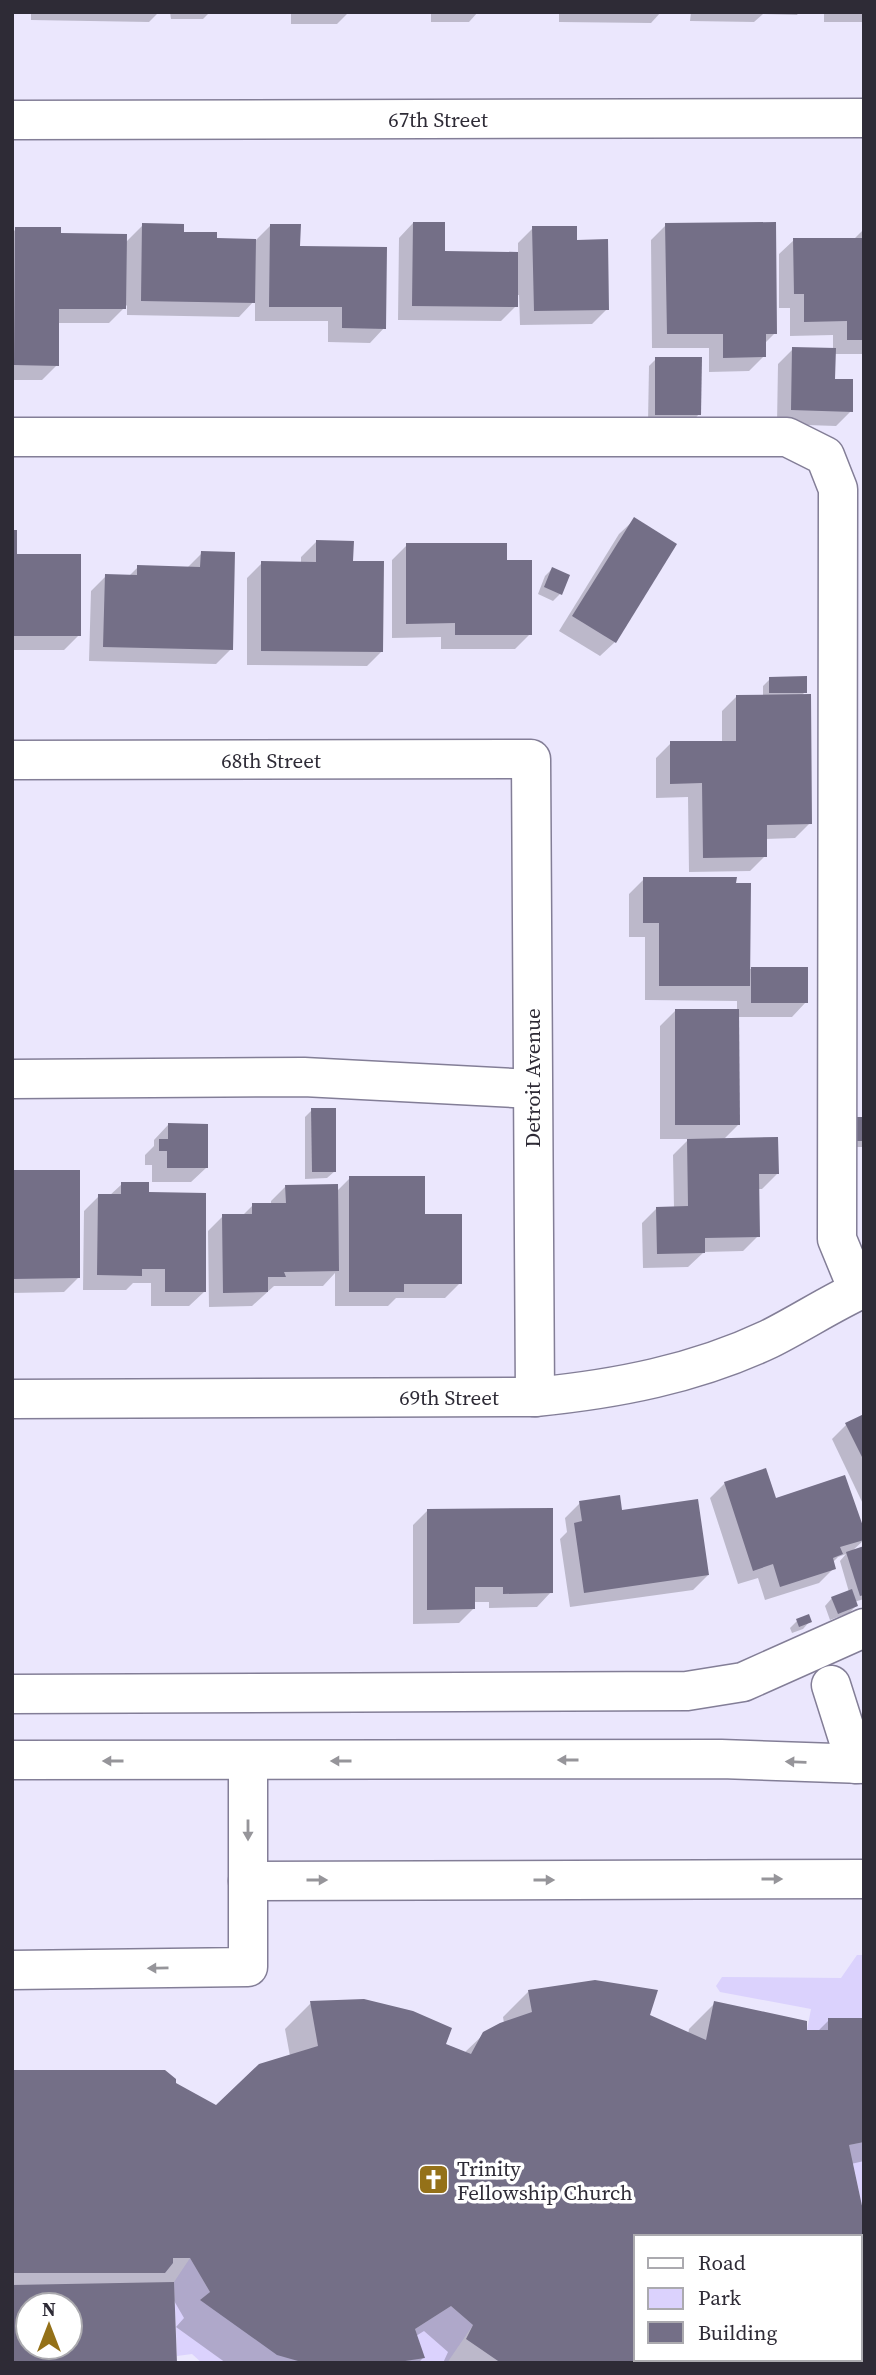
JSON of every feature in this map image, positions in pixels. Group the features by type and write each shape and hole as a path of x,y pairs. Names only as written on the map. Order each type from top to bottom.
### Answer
{"street":[{"name":"67th Street","path":"12,120 864,118"},
{"path":"12,437 787,437 825,456 838,489 837,1239 861,1289"},
{"name":"68th Street","path":"12,760 531,759"},
{"name":"Detroit Avenue","path":"531,759 535,1397"},
{"path":"12,1079 304,1077 532,1089"},
{"name":"69th Street","path":"12,1399 535,1397 593,1391 709,1363 768,1339 861,1289"},
{"path":"12,1694 687,1690 743,1682 864,1628"},
{"path":"12,1760 721,1759 860,1764 831,1685"},
{"path":"12,1970 248,1967 248,1761"},
{"path":"248,1881 864,1879"}],"green space":[{"path":"857,1955 864,1955 864,2018 828,2018 828,2030 807,2030 811,2009 720,1992 716,1986 722,1977 841,1978"},
{"path":"864,2142 864,2215 849,2145"},
{"path":"190,2258 210,2292 200,2300 299,2361 298,2363 202,2363 192,2354 177,2356 174,2282"},
{"path":"451,2306 473,2325 447,2363 400,2363 399,2361 424,2358 415,2329"},
{"path":"862,2344 864,2363 774,2363 862,2361"}],"building":[{"path":"413,222 445,222 445,251 518,252 518,307 412,306"},
{"path":"776,222 777,334 766,334 766,357 723,358 723,334 667,334 665,223"},
{"path":"142,223 184,224 184,232 217,232 217,238 256,239 255,303 141,301"},
{"path":"270,224 301,224 300,246 387,247 386,329 342,328 342,307 269,307"},
{"path":"532,226 577,226 577,240 608,239 609,310 534,311"},
{"path":"15,227 61,227 61,233 127,234 126,309 59,309 59,366 14,365"},
{"path":"793,238 864,238 864,340 847,340 847,321 804,322 804,294 794,294"},
{"path":"792,347 836,348 835,379 853,379 853,412 791,410"},
{"path":"655,357 702,357 701,415 655,415"},
{"path":"634,517 677,544 616,643 572,616"},
{"path":"12,530 17,530 17,554 81,554 81,636 12,636"},
{"path":"316,540 354,541 353,561 384,561 383,652 261,651 261,561 316,562"},
{"path":"406,543 507,543 507,560 532,560 532,635 455,635 455,623 406,624"},
{"path":"201,551 235,552 233,650 103,647 105,574 137,575 137,565 200,567"},
{"path":"552,567 570,575 562,595 544,587"},
{"path":"807,676 807,693 769,693 769,677"},
{"path":"811,694 812,824 767,825 767,857 703,858 702,783 670,784 670,741 736,741 736,695"},
{"path":"643,877 737,877 736,883 751,883 750,986 659,986 659,923 643,923"},
{"path":"751,967 808,967 808,1003 751,1003"},
{"path":"675,1009 739,1009 740,1125 675,1125"},
{"path":"311,1108 336,1108 336,1172 312,1172"},
{"path":"856,1117 864,1117 864,1141 855,1141"},
{"path":"168,1123 208,1124 208,1168 167,1168 167,1151 159,1151 159,1139 168,1139"},
{"path":"778,1137 779,1174 759,1174 760,1237 705,1238 705,1253 657,1254 656,1207 688,1206 687,1139"},
{"path":"12,1170 80,1170 80,1278 12,1279"},
{"path":"349,1176 425,1176 425,1214 462,1214 462,1284 404,1284 404,1292 349,1292"},
{"path":"121,1182 149,1182 149,1192 206,1193 206,1292 165,1292 165,1269 142,1269 142,1276 97,1275 98,1194 121,1194"},
{"path":"338,1184 339,1271 284,1272 286,1277 268,1277 268,1292 223,1293 222,1214 252,1214 252,1203 286,1203 285,1185"},
{"path":"864,1414 864,1461 845,1423"},
{"path":"766,1468 776,1498 845,1475 864,1529 864,1540 840,1547 843,1554 833,1558 836,1569 780,1587 773,1564 753,1571 724,1482"},
{"path":"620,1495 622,1510 698,1499 709,1575 584,1593 574,1523 582,1521 579,1501"},
{"path":"553,1508 553,1593 503,1594 503,1587 475,1587 475,1609 427,1610 427,1509"},
{"path":"864,1546 864,1595 860,1596 846,1552"},
{"path":"852,1589 858,1606 838,1614 831,1597"},
{"path":"809,1614 812,1622 799,1627 796,1619"},
{"name":"Trinity Fellowship Church","path":"595,1980 658,1990 650,2015 706,2040 714,2001 807,2021 807,2030 828,2030 828,2018 864,2018 864,2142 849,2145 864,2215 864,2344 862,2235 634,2235 634,2361 684,2361 681,2363 501,2363 466,2339 473,2325 451,2306 415,2329 425,2358 392,2363 305,2363 277,2355 200,2300 210,2292 190,2258 173,2258 173,2263 165,2273 12,2273 12,2070 165,2070 176,2079 176,2083 216,2105 259,2064 318,2046 310,2001 364,1999 413,2011 452,2028 446,2044 471,2054 483,2032 532,2012 528,1990"},
{"path":"174,2282 177,2363 12,2363 12,2285"}],"place":[{"name":"Trinity Fellowship Church","path":"434,2180"}]}
